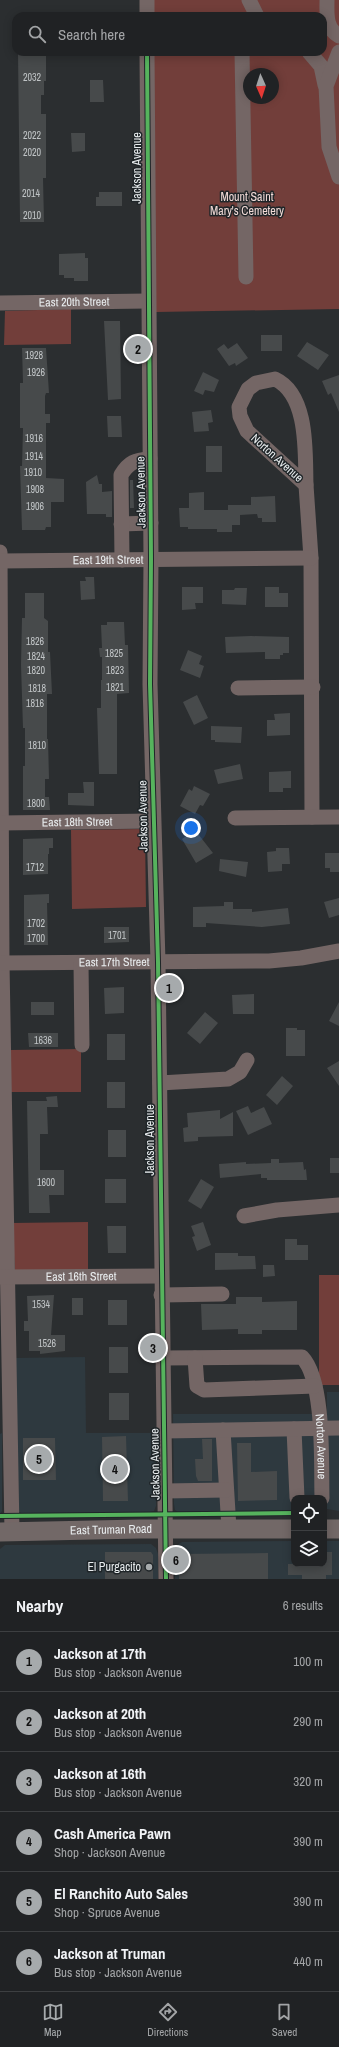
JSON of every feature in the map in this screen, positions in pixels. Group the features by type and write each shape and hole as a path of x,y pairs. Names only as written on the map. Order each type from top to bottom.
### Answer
{"main road":[{"name":"East Truman Road","path":"6,1532 166,1529 291,1529"},
{"path":"327,1529 339,1529"}],"street":[{"path":"147,0 147,12"},
{"path":"249,0 255,12"},
{"path":"326,0 326,12"},
{"path":"327,27 339,36"},
{"name":"Jackson Avenue","path":"147,56 148,301 152,559 150,684 158,962 166,1579"},
{"path":"242,56 246,277"},
{"path":"314,56 327,65 336,58"},
{"path":"314,56 321,66 326,86 329,147 339,178"},
{"path":"326,86 336,58"},
{"name":"East 20th Street","path":"0,303 148,301"},
{"name":"Norton Avenue","path":"306,485 246,431 240,416 239,407 248,389 256,383 275,379 283,383 299,410 304,429 311,558 313,687 312,817"},
{"path":"122,560 121,475 127,465 135,460 150,459"},
{"path":"121,524 151,523"},
{"path":"0,552 1,963 6,1532"},
{"name":"East 19th Street","path":"0,561 311,558"},
{"path":"238,688 313,687"},
{"path":"235,818 339,817"},
{"name":"East 18th Street","path":"1,823 153,821"},
{"name":"East 17th Street","path":"1,963 269,961 301,958 339,950"},
{"path":"81,962 82,1045"},
{"path":"160,1083 228,1079 240,1072 247,1060"},
{"path":"244,1216 277,1210 339,1205"},
{"name":"East 16th Street","path":"3,1277 161,1276"},
{"path":"162,1295 222,1294"},
{"name":"Norton Avenue","path":"163,1358 302,1357 308,1362 317,1391 322,1495"},
{"path":"195,1358 197,1386 204,1390 317,1391"},
{"path":"164,1431 339,1428"},
{"path":"294,1429 297,1495"},
{"path":"223,1430 229,1529"},
{"path":"165,1491 226,1490"}],"shaded area":[{"path":"85,1357 86,1433 156,1433 156,1506 154,1511 24,1514 19,1512 15,1358"},
{"path":"327,1392 339,1392 339,1511 327,1509"},
{"path":"173,1414 318,1414 317,1495 291,1495 291,1512 178,1512 175,1510"},
{"path":"2,1433 2,1511 0,1514 0,1434"},
{"path":"291,1541 291,1567 327,1567 327,1541 339,1541 339,1579 175,1579 175,1550 177,1545 182,1542"},
{"path":"151,1544 156,1548 158,1554 158,1579 0,1579 0,1549 5,1545"}],"green space":[{"name":"Mount Saint Mary's Cemetery","path":"153,0 339,0 339,309 156,312 153,56 327,56 327,12 153,12"},
{"path":"71,309 71,344 4,345 5,311"},
{"path":"143,829 145,832 146,907 72,909 71,830"},
{"path":"81,1049 81,1092 10,1092 10,1050"},
{"path":"88,1222 88,1271 15,1271 12,1223"},
{"path":"319,1275 339,1275 339,1385 319,1385"}],"building":[{"path":"18,56 46,56 46,81 44,81 44,95 41,95 41,114 46,114 46,178 43,178 44,222 20,222"},
{"path":"90,80 103,80 104,102 90,102"},
{"path":"71,133 85,133 85,151 72,152"},
{"path":"99,192 122,192 122,206 96,206 96,197 99,197"},
{"path":"85,253 85,258 88,258 88,281 74,281 74,278 64,278 64,275 59,275 59,254"},
{"path":"104,321 120,321 121,399 108,400"},
{"path":"261,335 282,335 282,351 261,351"},
{"path":"307,342 329,355 318,370 297,356"},
{"path":"237,343 248,358 236,366 235,363 229,366 217,349 224,344 228,349"},
{"path":"22,348 46,348 49,393 46,393 45,396 45,414 50,414 50,423 46,423 46,478 64,479 64,502 51,502 51,527 46,527 45,530 22,530 20,466 22,466 23,428 20,428 20,383 23,383"},
{"path":"203,372 219,380 214,392 205,390 203,395 194,391"},
{"path":"339,375 339,412 331,393 328,395 322,381"},
{"path":"211,410 213,422 208,423 209,431 194,432 192,412"},
{"path":"107,416 121,416 122,437 108,437"},
{"path":"206,446 222,446 222,472 206,472"},
{"path":"97,475 99,484 102,484 102,492 112,491 112,517 106,517 106,514 87,514 86,482"},
{"path":"130,480 133,480 134,508 130,508"},
{"path":"204,492 204,510 228,510 228,505 251,505 251,497 275,496 276,522 262,522 262,518 258,518 257,514 240,515 240,525 232,525 232,532 217,532 217,529 188,529 188,527 180,527 179,508 189,508 189,493"},
{"path":"85,577 94,577 95,599 81,600 80,581 86,581"},
{"path":"182,587 203,587 203,603 195,603 196,609 182,610"},
{"path":"265,587 279,587 279,593 288,593 288,607 265,607"},
{"path":"235,588 247,588 246,605 222,604 222,590 234,590"},
{"path":"25,593 44,593 44,618 48,621 48,652 50,652 52,694 47,694 49,779 45,779 45,797 49,797 50,810 23,810 25,728 23,728 21,665 22,618 25,618"},
{"path":"107,622 124,622 125,645 128,645 129,693 117,694 117,774 99,774 97,708 101,708 102,657 100,657 99,648 102,648 101,625 107,625"},
{"path":"225,637 289,637 289,653 283,653 283,655 280,655 280,659 265,659 265,652 226,653"},
{"path":"188,650 202,656 199,664 204,666 200,678 180,670"},
{"path":"197,695 208,718 194,725 183,702"},
{"path":"290,713 290,735 267,736 267,720 275,720 274,714"},
{"path":"211,726 242,727 241,743 215,742 215,740 211,740"},
{"path":"240,764 243,779 218,784 214,770"},
{"path":"291,771 291,788 283,788 283,792 269,792 269,772"},
{"path":"83,782 94,782 94,806 68,805 68,793 84,793"},
{"path":"194,786 210,794 203,806 200,805 195,814 180,806 189,789 192,791"},
{"path":"195,830 213,853 196,863 182,839"},
{"path":"53,838 53,848 49,848 48,854 48,874 23,875 23,839"},
{"path":"276,848 289,848 290,864 282,864 282,871 268,872 267,852 276,851"},
{"path":"325,853 339,853 339,872 330,872 330,868 325,868"},
{"path":"220,859 248,862 246,877 219,871"},
{"path":"49,894 49,903 47,903 48,945 24,945 24,895"},
{"path":"339,898 339,915 329,918 324,902"},
{"path":"224,902 233,902 233,909 252,909 252,912 288,908 290,924 262,927 206,923 206,927 193,927 193,907 224,906"},
{"path":"104,927 129,927 129,942 104,943"},
{"path":"124,987 124,1013 105,1014 104,988"},
{"path":"254,994 254,1014 233,1014 232,995"},
{"path":"31,1002 54,1002 54,1015 31,1015"},
{"path":"339,1002 339,1026 329,1021"},
{"path":"205,1012 218,1023 200,1044 187,1033"},
{"path":"286,1028 305,1030 305,1056 286,1056"},
{"path":"28,1033 58,1033 58,1047 29,1047"},
{"path":"107,1034 125,1034 125,1060 107,1060"},
{"path":"339,1061 339,1086 327,1068"},
{"path":"282,1076 293,1086 277,1105 266,1095"},
{"path":"107,1082 125,1082 125,1108 107,1108"},
{"path":"57,1096 58,1107 47,1107 48,1134 40,1134 40,1170 64,1170 64,1195 49,1195 50,1213 29,1213 27,1101 47,1101 46,1097"},
{"path":"248,1106 251,1113 264,1107 272,1124 248,1135 236,1111"},
{"path":"220,1110 220,1119 233,1112 233,1136 198,1137 198,1141 184,1142 183,1128 188,1127 187,1113"},
{"path":"108,1130 126,1130 126,1157 108,1157"},
{"path":"330,1158 339,1158 339,1173 330,1173"},
{"path":"271,1159 279,1159 279,1163 303,1162 304,1170 306,1169 307,1180 267,1180 267,1178 261,1178 261,1174 220,1178 219,1164 246,1162 246,1164 271,1163"},
{"path":"105,1179 126,1179 126,1203 105,1203"},
{"path":"201,1179 214,1187 201,1209 188,1201"},
{"path":"203,1222 211,1245 197,1251 192,1237 195,1236 191,1226"},
{"path":"107,1226 126,1226 126,1253 108,1253"},
{"path":"285,1239 297,1239 297,1245 308,1245 308,1260 285,1260"},
{"path":"215,1253 238,1253 238,1256 255,1256 256,1269 215,1270"},
{"path":"263,1265 274,1265 275,1276 263,1277"},
{"path":"54,1295 51,1335 65,1335 65,1351 40,1354 40,1351 29,1351 29,1331 24,1331 24,1321 28,1321 27,1296"},
{"path":"236,1297 262,1297 262,1302 297,1301 297,1330 262,1330 262,1334 238,1334 238,1329 202,1330 201,1304 236,1304"},
{"path":"72,1298 83,1298 83,1315 72,1315"},
{"path":"108,1300 127,1300 127,1325 108,1325"},
{"path":"109,1347 128,1347 128,1373 109,1373"},
{"path":"109,1393 129,1393 129,1420 109,1420"},
{"path":"126,1436 128,1501 103,1501 102,1437"},
{"path":"23,1438 55,1438 56,1480 23,1480"},
{"path":"202,1439 212,1439 212,1481 198,1481 196,1476 195,1459 203,1459"},
{"path":"237,1443 251,1443 251,1472 277,1471 277,1500 238,1501"},
{"path":"105,1552 151,1552 153,1555 153,1579 105,1579"},
{"path":"327,1552 332,1552 332,1575 326,1575 326,1579 302,1579 302,1575 288,1575 288,1564 291,1564 291,1567 327,1567"},
{"path":"268,1553 268,1579 179,1579 178,1554"}],"cycle path":[{"path":"147,56 151,559 150,684 158,962 166,1579"},
{"path":"0,1516 291,1513"}],"place":[{"name":"Jackson at 20th","path":"138,349"},
{"name":"Jackson at 17th","path":"169,988"},
{"name":"Jackson at 16th","path":"153,1348"},
{"name":"El Ranchito Auto Sales","path":"39,1459"},
{"name":"Cash America Pawn","path":"115,1469"},
{"name":"Jackson at Truman","path":"176,1560"},
{"name":"El Purgacito","path":"149,1567"}]}
